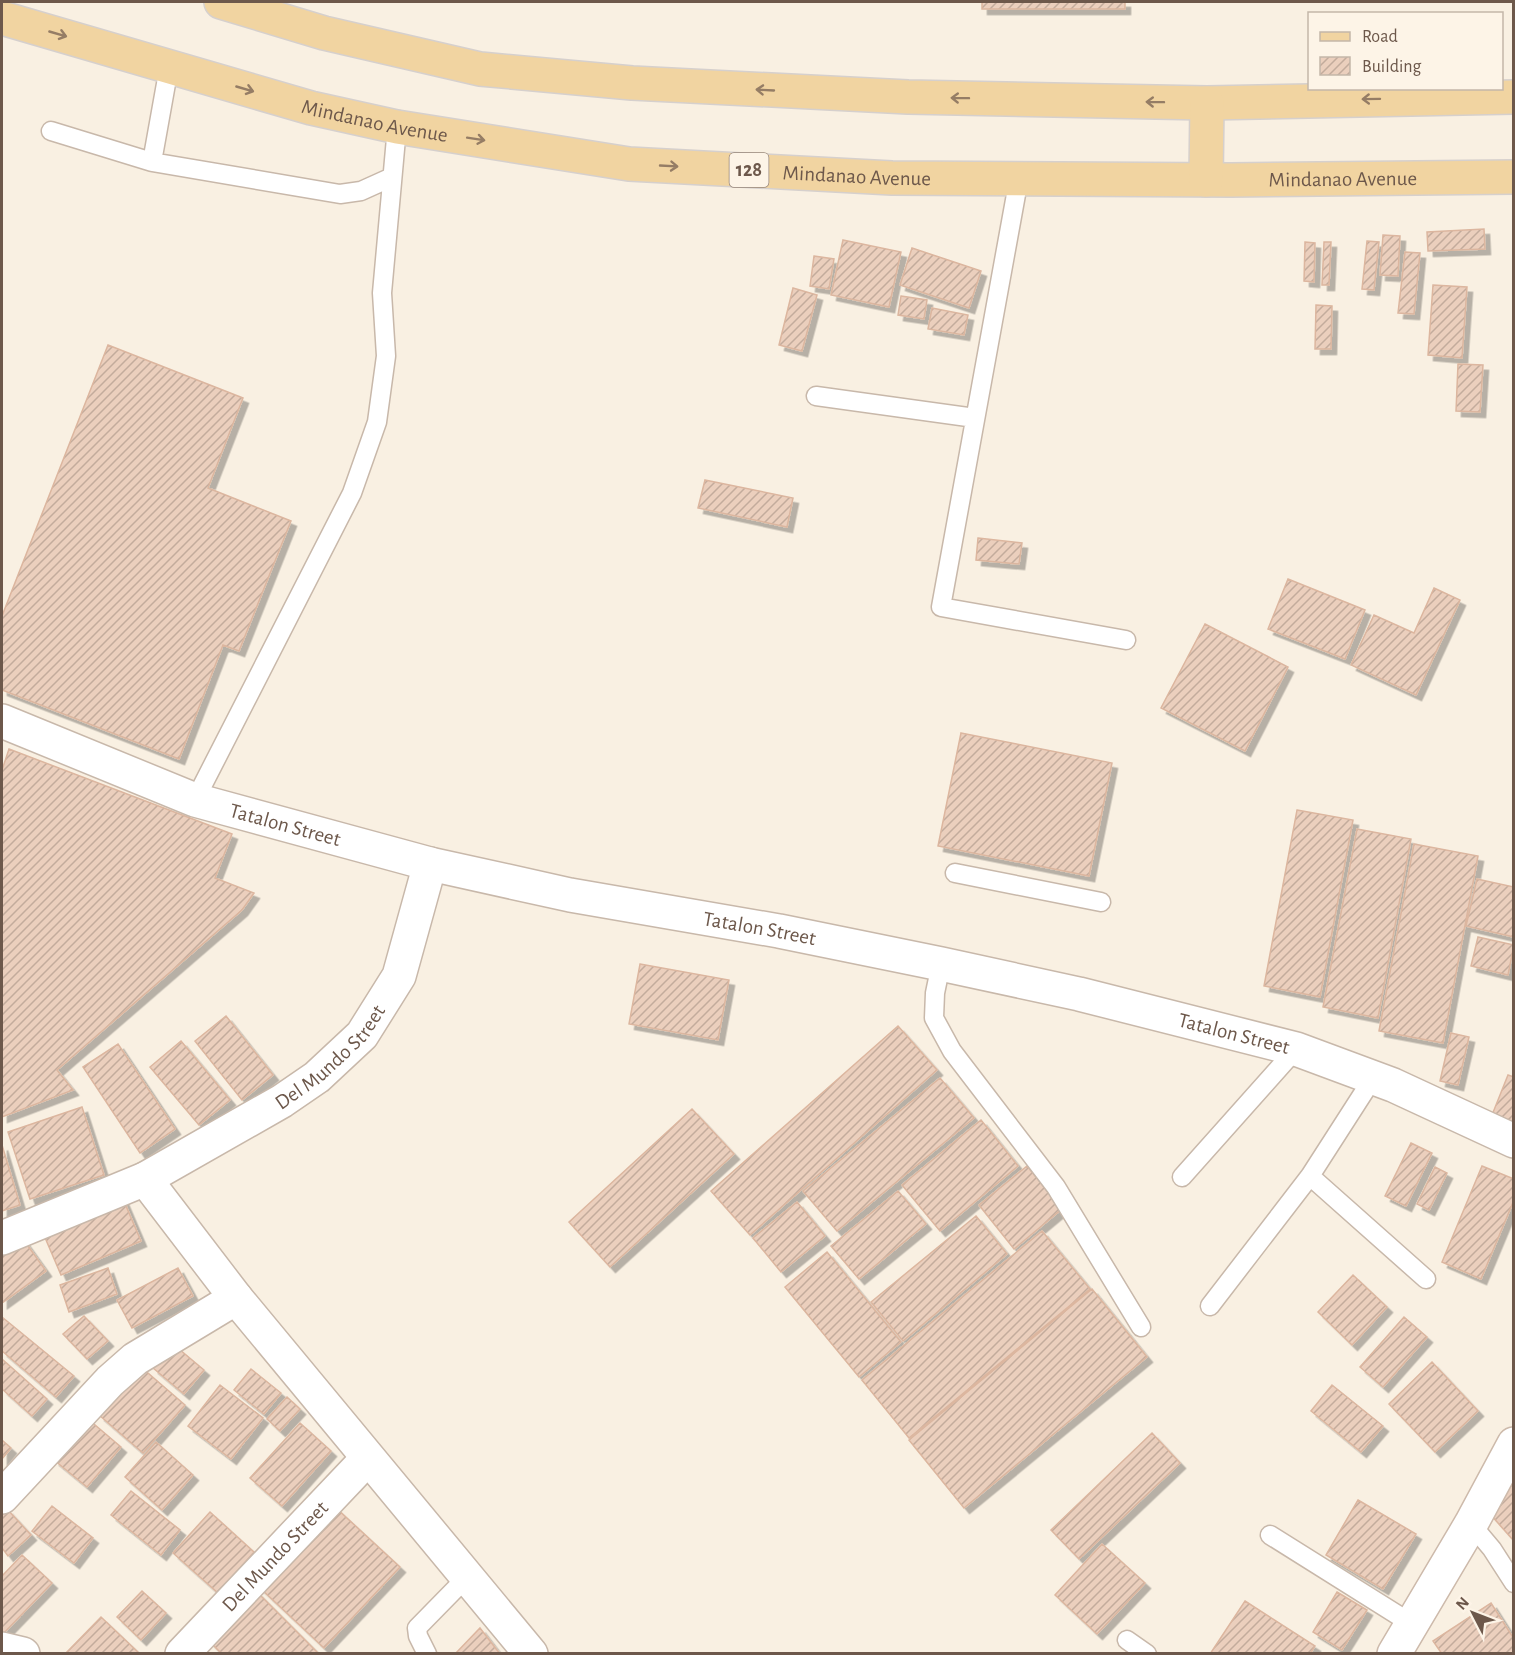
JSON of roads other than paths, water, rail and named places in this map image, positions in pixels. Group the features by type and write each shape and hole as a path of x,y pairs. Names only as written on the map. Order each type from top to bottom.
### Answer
{"main road":[{"path":"221,2 400,52 492,70 632,83 897,97 1207,103 1514,97"},
{"name":"Mindanao Avenue","path":"2,18 311,108 397,127 629,164 892,178 1206,180 1514,177"},
{"path":"1206,180 1207,103"}],"street":[{"name":"Tatalon Street","path":"2,721 195,800 430,864 570,895 779,931 941,964 1091,997 1296,1049 1373,1077 1514,1141"},
{"name":"Del Mundo Street","path":"2,1238 145,1179 282,1101 317,1077 362,1035 399,976 430,864"},
{"path":"145,1179 236,1298 367,1459 531,1653"},
{"path":"2,1497 110,1381 135,1359 236,1298"},
{"path":"1394,1653 1471,1524 1514,1444"},
{"name":"Del Mundo Street","path":"190,1651 367,1459"},
{"path":"2,1649 23,1653"}],"lane":[{"path":"152,162 169,67"},
{"path":"195,800 352,493 377,422 386,356 382,293 397,127"},
{"path":"51,131 152,162 340,194 361,191 392,177"},
{"path":"1019,178 940,607 1126,640"},
{"path":"816,396 975,418"},
{"path":"955,873 1101,902"},
{"path":"941,964 935,993 934,1018 952,1051 1056,1187 1141,1327"},
{"path":"1182,1177 1296,1049"},
{"path":"1210,1306 1310,1176 1373,1077"},
{"path":"1310,1176 1426,1279"},
{"path":"1471,1524 1492,1549 1514,1583"},
{"path":"1269,1535 1412,1624"},
{"path":"427,1653 418,1636 417,1628 467,1577"},
{"path":"1127,1640 1147,1653"}]}
